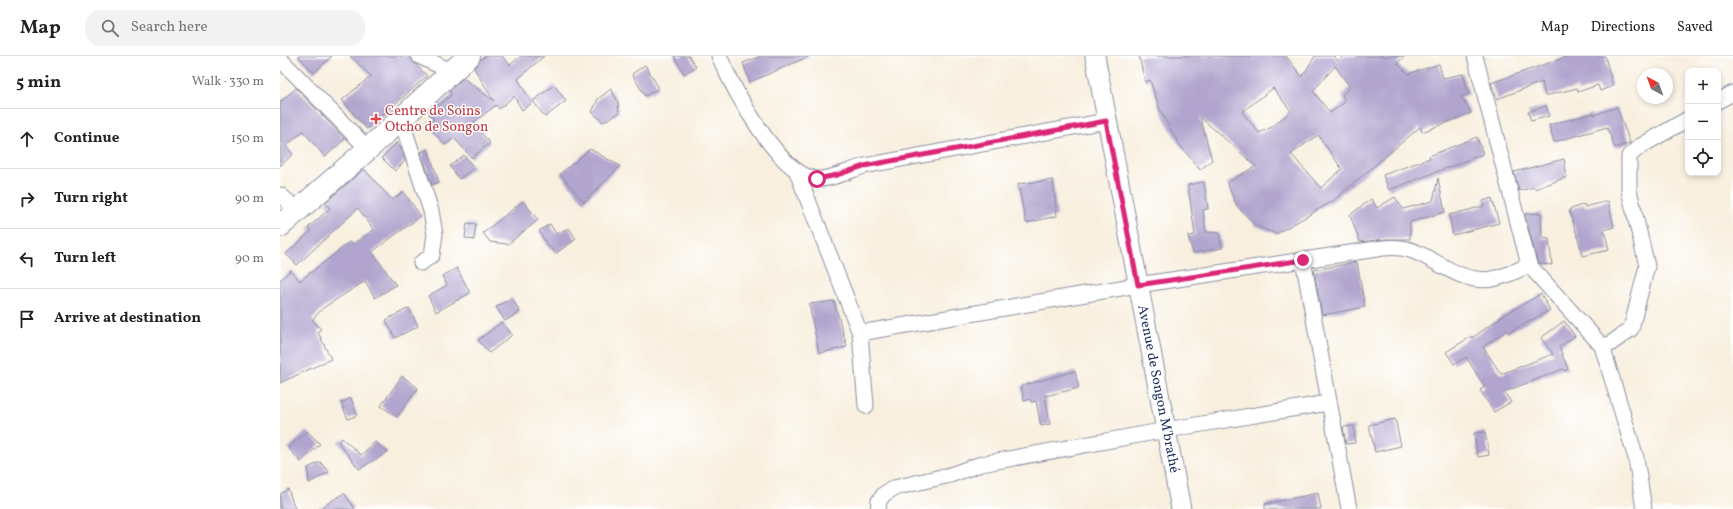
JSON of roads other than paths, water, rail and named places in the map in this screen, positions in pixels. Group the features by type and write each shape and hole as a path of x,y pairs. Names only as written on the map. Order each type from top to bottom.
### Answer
{"main road":[{"path":"280,226 368,149 469,56"}],"street":[{"path":"419,56 453,72"},
{"path":"719,56 733,86 755,123 779,154 797,172 860,333 866,406"},
{"name":"Avenue de Songon M'brathé","path":"1095,56 1106,121 1181,509"},
{"path":"1475,56 1530,265 1602,346 1636,458 1644,509"},
{"path":"280,59 368,149"},
{"path":"1721,100 1733,93"},
{"path":"401,119 431,211 435,234 432,255 421,263"},
{"path":"797,172 817,179 837,175 864,166 1106,121"},
{"path":"1602,346 1610,344 1631,329 1647,266 1629,190 1629,156 1639,147 1685,121"},
{"path":"280,195 298,210"},
{"path":"860,333 1138,285 1383,248 1399,247 1413,251 1454,273 1475,279 1492,279 1530,265"},
{"path":"1303,260 1348,509"},
{"path":"878,509 879,501 884,494 894,488 950,475 997,461 1166,430 1328,403"}],"place":[{"name":"Centre de Soins Otcho de Songon","path":"376,119"}]}
